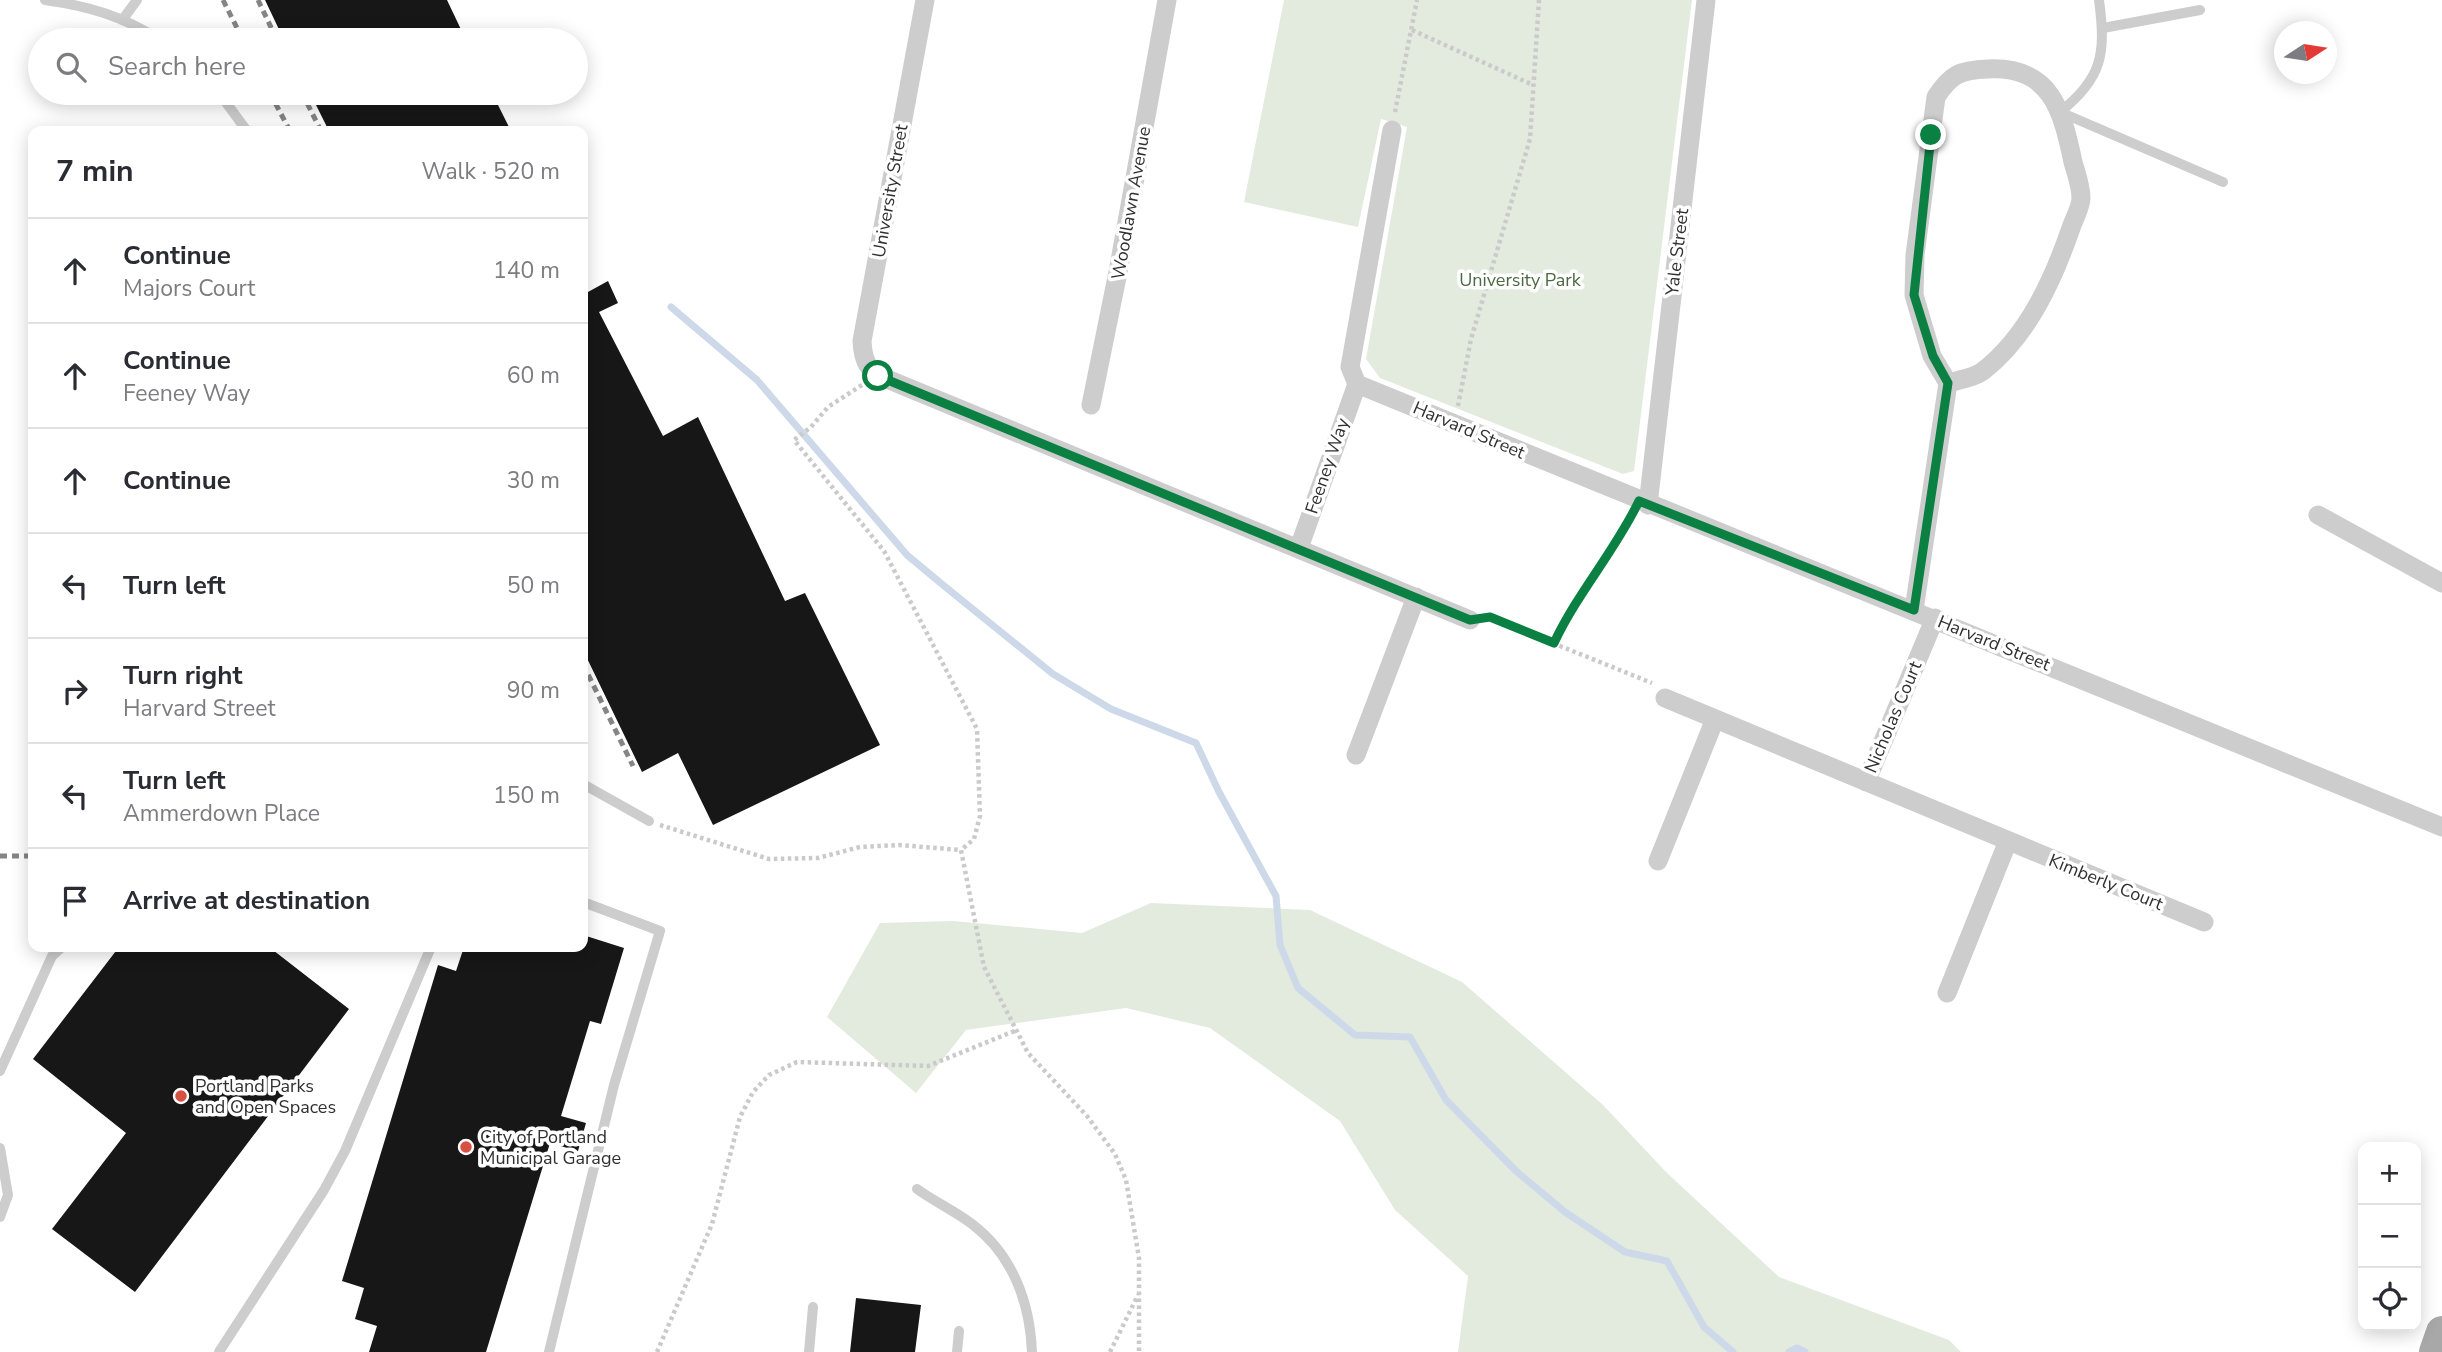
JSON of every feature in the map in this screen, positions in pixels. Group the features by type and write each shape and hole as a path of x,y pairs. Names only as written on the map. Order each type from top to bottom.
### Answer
{"main road":[{"path":"2435,1352 2442,1332"}],"street":[{"name":"University Street","path":"878,376 868,368 862,341 925,0"},
{"name":"Woodlawn Avenue","path":"1091,405 1167,0"},
{"name":"Yale Street","path":"1643,503 1706,0"},
{"path":"1914,610 1948,383 1933,356 1914,295 1916,255 1936,97 1949,77 1972,69 2000,68 2024,73 2048,88 2067,128 2082,200 2050,280 2029,319 2001,354 1980,373 1948,383"},
{"path":"1357,384 1350,367 1392,130"},
{"path":"878,376 1470,620"},
{"name":"Harvard Street","path":"1357,384 2442,827"},
{"name":"Feeney Way","path":"1299,548 1357,384"},
{"path":"2318,515 2442,583"},
{"path":"1356,755 1416,597"},
{"name":"Nicholas Court","path":"1665,698 1866,782 1935,618"},
{"path":"1658,861 1716,719"},
{"name":"Kimberly Court","path":"1866,782 2204,922"},
{"path":"1947,993 2008,841"}],"lane":[{"path":"45,0 100,9 139,28"},
{"path":"123,19 137,0"},
{"path":"2099,0 2103,48 2096,75 2082,95 2060,112 2223,182"},
{"path":"2103,28 2200,10"},
{"path":"228,105 243,126"},
{"path":"588,787 649,821"},
{"path":"549,1352 614,1085 660,931 588,904"},
{"path":"0,1072 52,956 56,952"},
{"path":"219,1352 324,1190 345,1151 429,952"},
{"path":"0,1148 8,1195 0,1217"},
{"path":"918,1189 973,1224 1002,1254 1021,1288 1031,1325 1032,1352"},
{"path":"809,1352 813,1307"},
{"path":"957,1352 959,1331"}],"path":[{"path":"1392,130 1417,0"},
{"path":"1454,424 1471,340 1530,139 1539,0"},
{"path":"1412,30 1533,85"},
{"path":"649,821 769,859 818,858 860,847 899,845 961,850 974,839 980,816 977,729 884,551 794,440 811,427 828,407 878,376"},
{"path":"1554,643 1571,607 1643,503"},
{"path":"1470,620 1490,617 1658,685 1665,698"},
{"path":"961,850 984,967 1028,1053 1087,1116 1115,1154 1126,1180 1139,1258 1139,1352"},
{"path":"657,1352 712,1224 740,1117 754,1092 769,1075 797,1062 928,1066 1017,1030"},
{"path":"1110,1352 1118,1341 1140,1291"}],"green space":[{"name":"University Park","path":"1284,0 1692,0 1634,471 1623,474 1380,378 1366,359 1407,127 1381,119 1358,227 1244,202"},
{"path":"1151,903 1310,910 1462,982 1603,1105 1666,1172 1779,1277 1949,1340 1961,1352 1458,1352 1468,1276 1395,1210 1340,1121 1210,1028 1126,1008 966,1030 916,1093 827,1017 880,923 953,921 1082,933"}],"building":[{"path":"265,0 447,0 460,28 278,28"},
{"path":"316,105 498,105 508,126 326,126"},
{"path":"608,281 618,303 599,312 663,436 698,417 785,601 805,593 880,745 713,825 678,753 642,772 588,660 588,292"},
{"name":"City of Portland Municipal Garage","path":"588,937 624,948 601,1024 590,1021 561,1116 586,1123 578,1151 550,1143 486,1352 369,1352 377,1326 355,1319 364,1288 342,1281 438,965 456,971 462,952 588,952"},
{"name":"Portland Parks and Open Spaces","path":"115,952 275,952 349,1009 135,1292 52,1229 126,1133 33,1059"},
{"path":"856,1298 921,1305 915,1352 850,1352"}],"waterway":[{"path":"671,307 757,380 907,555 943,585 1053,674 1111,709 1196,743 1219,792 1276,896 1280,945 1298,988 1355,1035 1410,1037 1446,1100 1516,1171 1565,1212 1625,1252 1667,1261 1704,1327 1733,1352"},
{"path":"1789,1352 1797,1348 1805,1352"}],"railway":[{"path":"223,0 237,28"},
{"path":"258,0 271,28"},
{"path":"276,105 287,126"},
{"path":"308,105 318,126"},
{"path":"588,674 633,766"},
{"path":"0,856 28,856"}],"place":[{"name":"Portland Parks and Open Spaces","path":"181,1096"},
{"name":"City of Portland Municipal Garage","path":"466,1147"}],"route":[{"path":"878,376 1470,620 1490,617 1554,643 1571,607 1624,532 1639,501 1914,610 1948,383 1923,331 1914,295 1916,255 1928,177 1931,135"}]}
